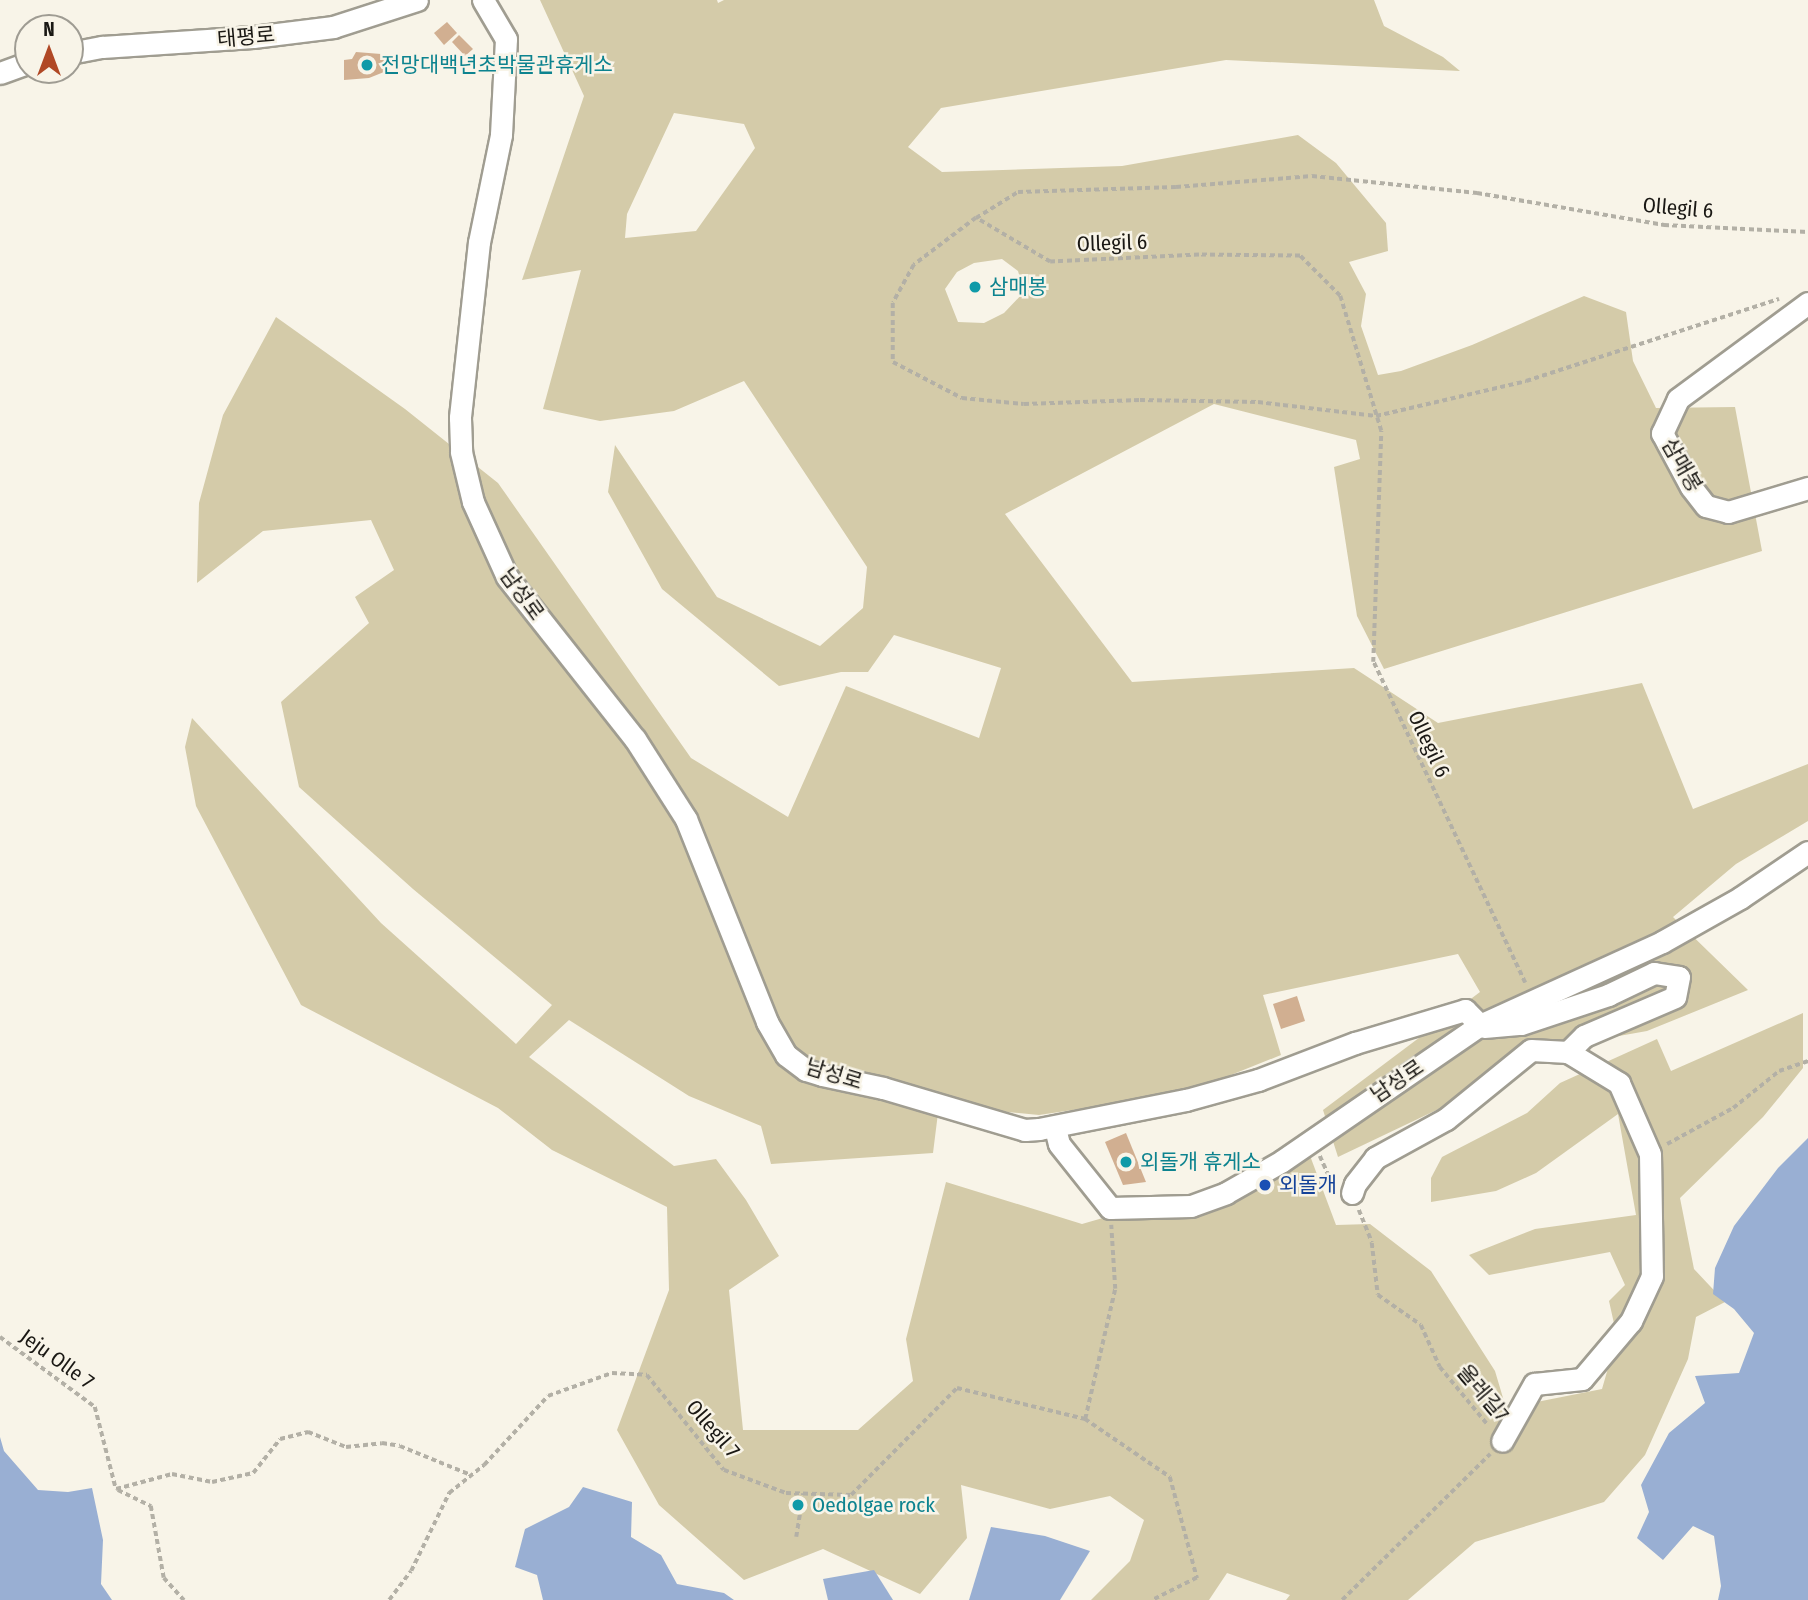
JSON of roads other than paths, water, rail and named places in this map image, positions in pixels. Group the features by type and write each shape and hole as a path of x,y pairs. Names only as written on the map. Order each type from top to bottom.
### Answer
{"street":[{"name":"태평로","path":"84,50 253,37 333,27 417,0"},
{"name":"남성로","path":"482,0 506,39 505,78 501,135 476,263 460,418 466,476 481,525 508,577 635,739 686,819 767,1022 786,1055 806,1070 883,1088 1025,1130 1055,1128 1081,1119 1186,1100 1258,1080 1354,1043 1465,1010 1480,1025"},
{"name":"삼매봉","path":"1808,303 1678,399 1662,433 1691,487 1706,506 1728,512 1808,488"},
{"name":"남성로","path":"1055,1128 1059,1144 1110,1208 1191,1206 1226,1193 1309,1141 1480,1025 1685,930 1808,852"},
{"path":"1480,1025 1521,1024 1608,995 1654,973 1679,977 1675,997 1584,1036 1568,1052"},
{"path":"1352,1193 1355,1184 1376,1158 1446,1119 1531,1050 1568,1052 1619,1083 1650,1154 1652,1276 1631,1321 1582,1379 1534,1384 1502,1441"}],"water":[{"path":"1808,1138 1808,1600 1718,1600 1721,1586 1714,1536 1693,1526 1663,1560 1637,1538 1649,1512 1641,1485 1669,1433 1705,1403 1695,1376 1739,1373 1754,1333 1734,1309 1713,1294 1715,1268 1734,1226 1778,1168"},
{"path":"0,1437 4,1451 38,1490 68,1492 92,1488 103,1540 101,1584 112,1600 0,1600"},
{"path":"583,1487 632,1502 631,1537 661,1555 677,1584 724,1593 734,1600 543,1600 537,1575 515,1567 525,1529 569,1507"},
{"path":"991,1527 1045,1536 1090,1551 1060,1600 969,1600"},
{"path":"874,1570 893,1600 828,1600 823,1579"}],"place":[{"name":"전망대백년초박물관휴게소","path":"367,65"},
{"name":"삼매봉","path":"975,287"},
{"name":"외돌개 휴게소","path":"1126,1162"},
{"name":"외돌개","path":"1265,1185"},
{"name":"Oedolgae rock","path":"798,1505"}]}
